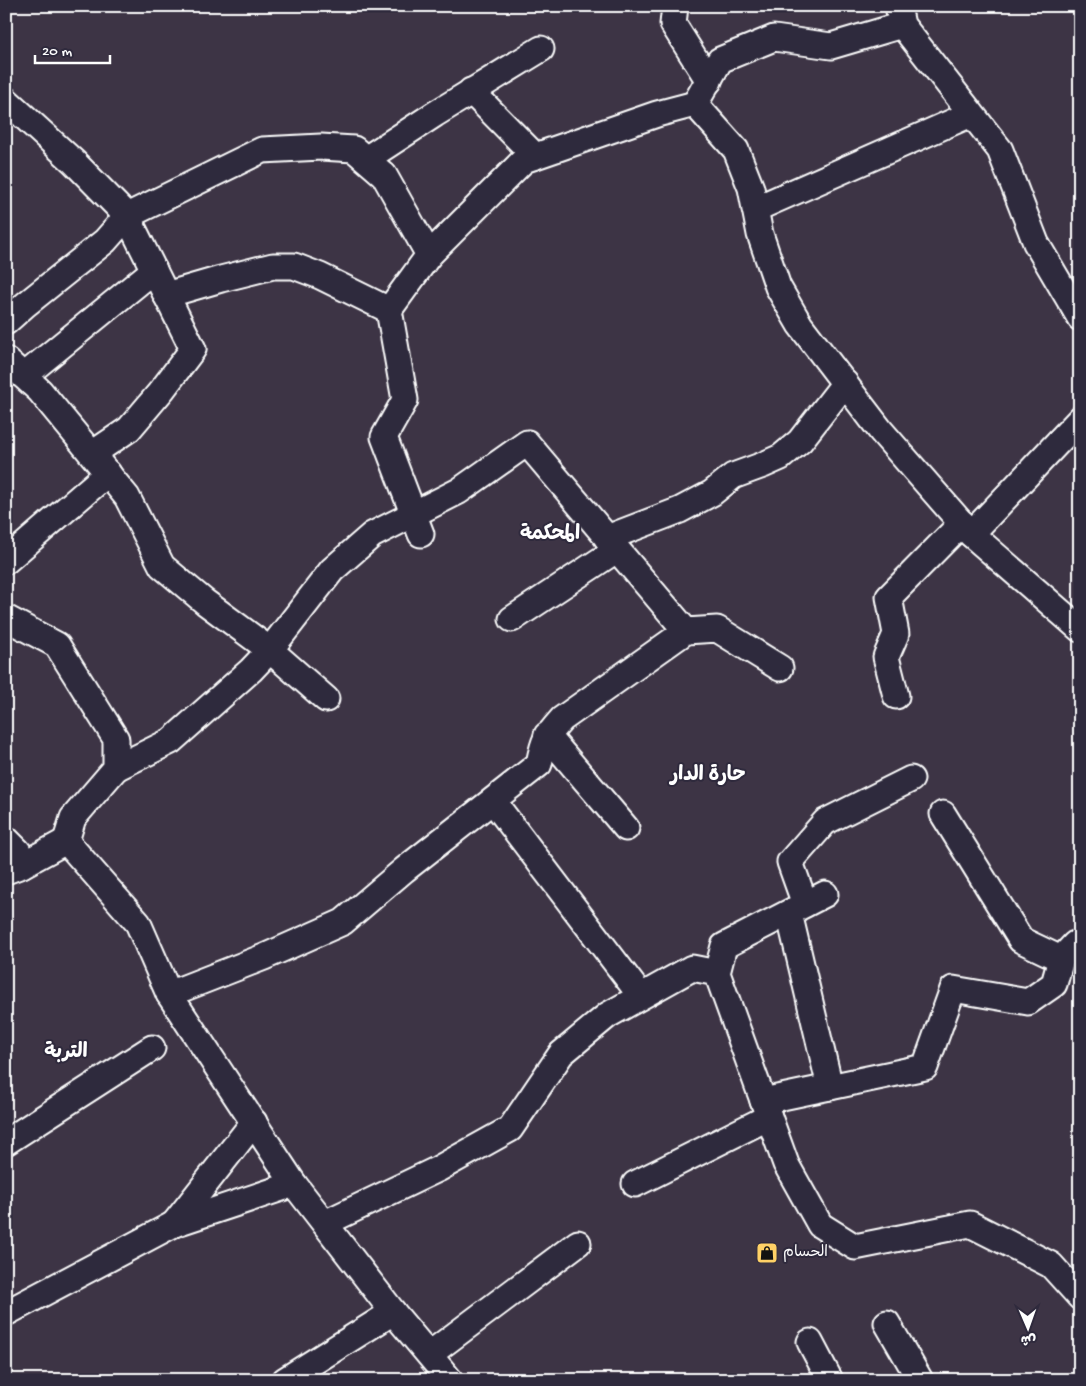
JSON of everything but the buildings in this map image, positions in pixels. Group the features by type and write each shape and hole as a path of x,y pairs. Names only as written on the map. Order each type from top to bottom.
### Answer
{"street":[{"path":"675,6 673,24 708,81"},
{"path":"418,523 384,437 405,400 389,310 429,255 524,160 657,114 696,104 720,60 774,38 831,46 900,16 971,114 1000,150 1036,242 1080,318"},
{"path":"366,159 435,114 540,50"},
{"path":"471,92 535,156"},
{"path":"6,100 74,162 127,216 193,349 162,390 100,464 6,560"},
{"path":"696,104 736,150 751,188 760,234 778,287 800,324 881,431 966,528 1080,629"},
{"path":"755,209 971,114"},
{"path":"6,322 24,304 105,241 127,216 262,150 321,147 354,149 384,175 429,255"},
{"path":"166,295 221,278 272,266 294,266 320,276 389,310"},
{"path":"154,270 15,368 40,391 127,497 162,566 205,602 270,650 326,698"},
{"path":"512,619 612,544 712,493 733,476 781,457 800,441 845,383"},
{"path":"896,696 886,657 896,634 889,597 966,528 1080,419"},
{"path":"14,868 66,841 73,818 116,768 171,741 251,670 270,650 332,570 372,535 418,523 459,491 527,443 686,630"},
{"path":"6,618 57,645 116,739 116,768"},
{"path":"169,994 264,957 343,922 404,870 539,764 543,743 547,735 562,719 686,630 718,629 780,668"},
{"path":"547,735 626,828"},
{"path":"830,1087 806,904 790,862 825,822 911,779"},
{"path":"493,801 641,996"},
{"path":"943,814 1021,940 1061,959"},
{"path":"6,838 18,851 14,868"},
{"path":"66,841 138,923 169,994 294,1184 393,1312 450,1380"},
{"path":"806,904 724,946 717,973 786,1164 820,1225 855,1248 970,1224 1051,1265 1080,1297"},
{"path":"635,1184 766,1109 830,1087 926,1067 952,989 1028,1002 1054,984 1061,959 1075,944 1080,943"},
{"path":"325,1223 438,1169 510,1129 561,1054 608,1015 692,968 717,973"},
{"path":"6,1142 152,1048"},
{"path":"174,1224 254,1122"},
{"path":"6,1313 174,1224 294,1184"},
{"path":"430,1354 578,1243"},
{"path":"285,1380 393,1312"},
{"path":"887,1323 920,1380"},
{"path":"810,1342 830,1380"}],"place":[{"name":"الحسام","path":"767,1253"}],"district":[{"name":"المحكمة","path":"550,535"},
{"name":"حارة الدار","path":"708,776"},
{"name":"التربة","path":"66,1053"}]}
